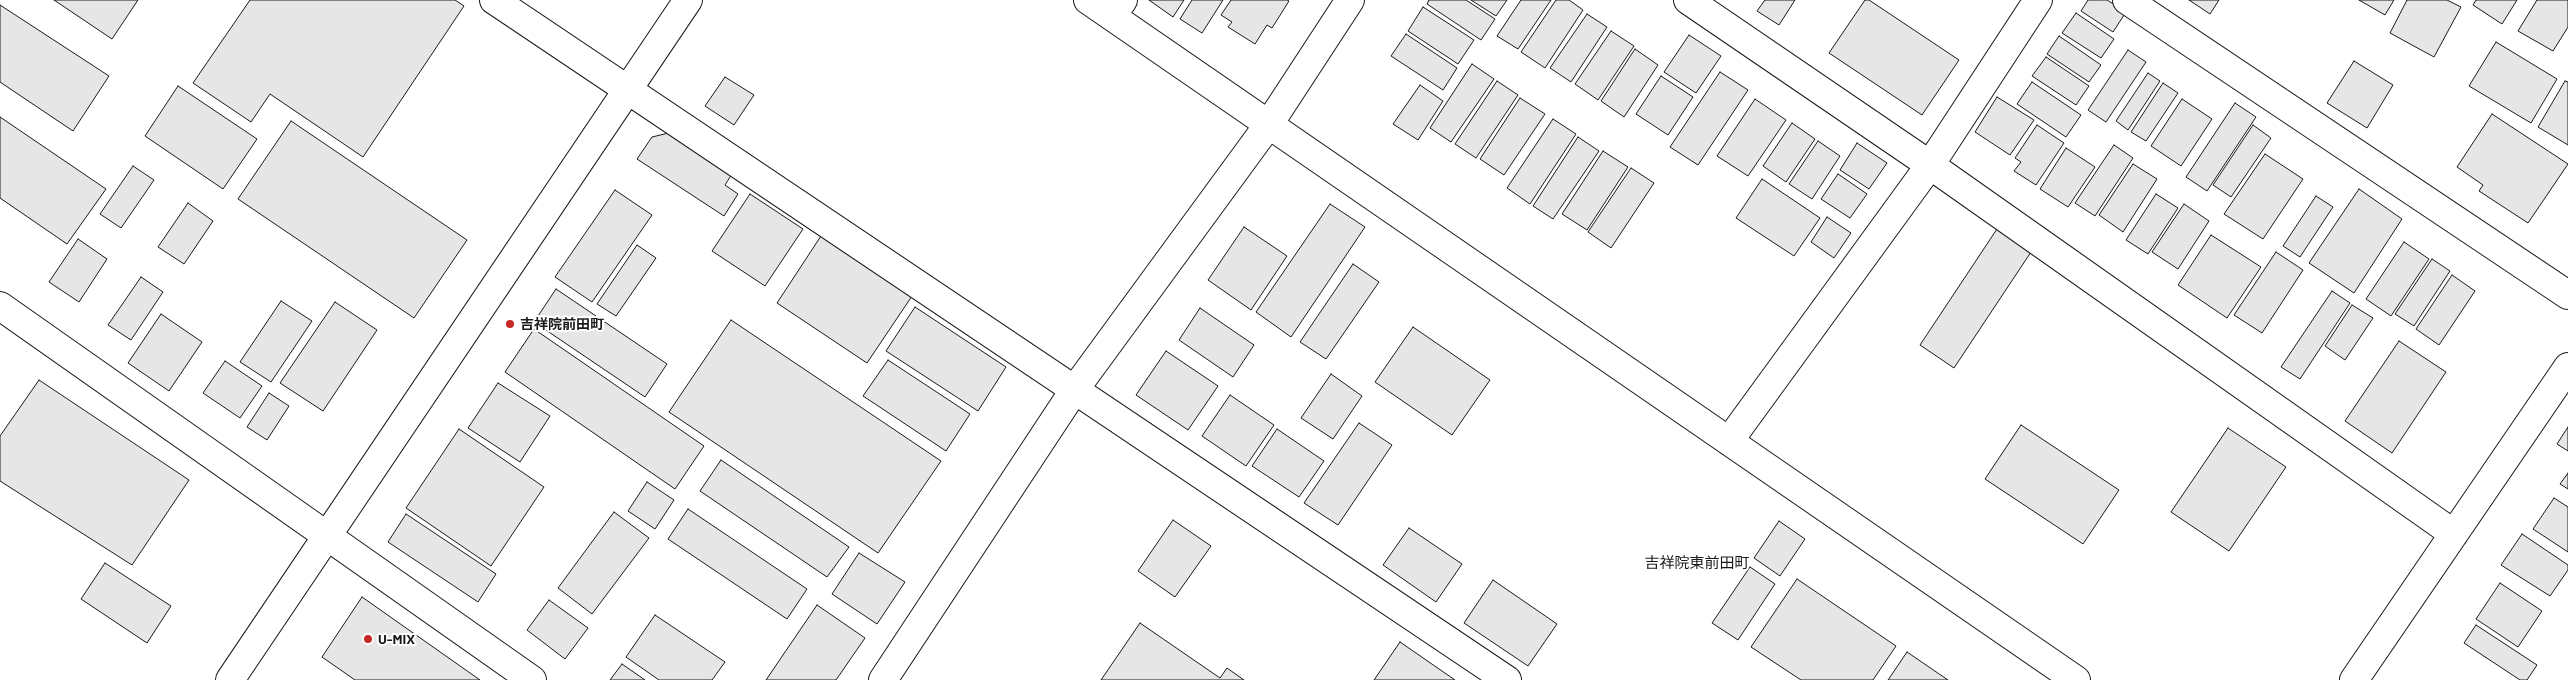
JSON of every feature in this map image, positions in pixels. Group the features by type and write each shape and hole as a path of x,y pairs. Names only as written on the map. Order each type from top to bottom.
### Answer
{"street":[{"path":"494,0 1507,680"},
{"path":"230,680 688,0"},
{"path":"1088,0 1118,8 1269,124 2076,680"},
{"path":"882,680 1075,389 1269,124 1350,0"},
{"path":"1688,0 1930,165 2454,534"},
{"path":"1729,441 1930,165 2038,0"},
{"path":"2127,0 2568,295"},
{"path":"0,306 532,680"},
{"path":"2354,680 2568,367"}],"building":[{"path":"54,0 138,0 112,39"},
{"path":"250,0 455,0 464,6 363,157 270,94 251,122 193,83"},
{"path":"1149,0 1184,0 1173,17"},
{"path":"1192,0 1223,0 1202,33 1180,19"},
{"path":"1231,0 1289,1 1272,28 1267,25 1255,44 1228,27 1232,22 1221,15"},
{"path":"1429,0 1466,0 1495,19 1481,40 1427,4"},
{"path":"1471,0 1507,0 1496,16"},
{"path":"1521,0 1551,0 1518,49 1497,36"},
{"path":"1556,0 1569,0 1583,10 1545,68 1521,52"},
{"path":"1765,0 1795,0 1779,25 1757,11"},
{"path":"1865,0 1869,0 1959,60 1922,115 1829,53"},
{"path":"2088,0 2107,0 2126,12 2113,32 2081,11"},
{"path":"2189,0 2219,0 2210,14"},
{"path":"2359,0 2394,0 2385,15"},
{"path":"2407,0 2447,0 2461,7 2434,57 2390,33"},
{"path":"2476,0 2517,0 2502,24 2473,5"},
{"path":"2537,0 2568,0 2568,27 2553,51 2518,31"},
{"path":"0,5 109,76 73,131 0,82"},
{"path":"1423,7 1474,40 1458,64 1408,31"},
{"path":"2076,13 2114,39 2101,58 2062,33"},
{"path":"1587,14 1607,27 1571,82 1550,68"},
{"path":"1611,31 1634,46 1598,100 1575,84"},
{"path":"1406,34 1457,68 1443,90 1391,56"},
{"path":"1689,35 1721,56 1696,93 1664,72"},
{"path":"2059,36 2101,65 2089,82 2047,54"},
{"path":"2496,42 2557,79 2531,123 2469,86"},
{"path":"1635,49 1658,65 1624,117 1601,101"},
{"path":"2128,50 2146,62 2106,122 2088,110"},
{"path":"2046,57 2089,86 2076,105 2032,76"},
{"path":"2354,61 2393,85 2367,128 2327,103"},
{"path":"1472,64 1494,79 1451,142 1430,128"},
{"path":"1720,72 1748,90 1698,165 1670,147"},
{"path":"2148,73 2160,81 2128,130 2116,121"},
{"path":"1661,76 1693,97 1668,135 1636,114"},
{"path":"725,77 754,95 734,125 705,106"},
{"path":"1497,81 1518,95 1476,158 1455,144"},
{"path":"2565,81 2568,82 2568,145 2538,127"},
{"path":"2032,82 2081,115 2066,137 2017,104"},
{"path":"2163,83 2178,93 2146,141 2131,132"},
{"path":"1420,85 1443,101 1418,140 1393,124"},
{"path":"178,86 257,139 223,189 145,136"},
{"path":"1997,97 2034,120 2010,155 1975,132"},
{"path":"1520,98 1545,114 1504,175 1480,159"},
{"path":"1755,99 1786,120 1748,176 1717,156"},
{"path":"2182,99 2212,119 2181,166 2151,146"},
{"path":"2235,103 2256,117 2207,191 2186,177"},
{"path":"2492,114 2568,164 2528,223 2479,191 2483,185 2457,167"},
{"path":"0,117 106,189 67,244 0,198"},
{"path":"1553,119 1576,134 1530,204 1507,188"},
{"path":"291,121 467,240 414,318 238,199"},
{"path":"1792,123 1815,139 1786,182 1763,166"},
{"path":"2037,125 2064,143 2036,185 2014,171 2021,162 2015,158"},
{"path":"2253,125 2271,138 2231,197 2213,185"},
{"path":"677,131 735,169 725,185 738,194 724,216 637,159 652,137"},
{"path":"1578,137 1599,151 1553,219 1533,206"},
{"path":"1818,141 1840,156 1812,199 1789,184"},
{"path":"1857,143 1887,163 1869,189 1840,170"},
{"path":"2114,145 2133,158 2095,216 2075,203"},
{"path":"2066,148 2095,167 2068,207 2040,189"},
{"path":"1603,151 1628,167 1587,230 1562,214"},
{"path":"2265,154 2303,179 2263,239 2224,214"},
{"path":"2133,164 2157,179 2123,232 2099,215"},
{"path":"133,166 154,180 121,228 100,214"},
{"path":"1631,168 1654,183 1611,248 1588,232"},
{"path":"1838,174 1867,194 1850,218 1821,199"},
{"path":"1762,179 1820,218 1794,256 1736,218"},
{"path":"2359,189 2402,219 2354,293 2309,263"},
{"path":"615,190 652,215 592,302 555,277"},
{"path":"750,194 803,229 765,286 712,251"},
{"path":"2156,194 2178,208 2148,254 2126,240"},
{"path":"2316,196 2333,207 2300,257 2283,246"},
{"path":"188,203 213,221 184,264 158,247"},
{"path":"1330,204 1365,227 1291,337 1256,312"},
{"path":"2184,204 2209,221 2178,269 2152,252"},
{"path":"1827,217 1851,233 1834,258 1811,242"},
{"path":"1244,227 1287,256 1251,310 1208,280"},
{"path":"1997,229 2031,252 1954,368 1920,345"},
{"path":"2211,235 2261,267 2227,318 2178,285"},
{"path":"821,236 912,296 867,363 777,303"},
{"path":"78,239 107,259 79,302 49,282"},
{"path":"2404,242 2429,259 2391,316 2366,299"},
{"path":"637,245 656,258 616,316 597,304"},
{"path":"2276,252 2303,270 2262,333 2234,315"},
{"path":"2432,259 2450,271 2414,326 2395,314"},
{"path":"1353,264 1379,282 1326,359 1300,342"},
{"path":"2452,275 2475,291 2439,345 2416,329"},
{"path":"141,277 163,292 131,340 108,325"},
{"path":"556,289 667,364 645,397 534,322"},
{"path":"2332,291 2350,303 2300,379 2281,367"},
{"path":"281,301 312,321 271,382 240,362"},
{"path":"335,302 377,330 323,411 280,383"},
{"path":"2352,305 2373,318 2345,360 2325,346"},
{"path":"915,307 1006,367 978,411 886,351"},
{"path":"1200,308 1254,345 1233,377 1179,340"},
{"path":"161,314 202,342 169,391 128,363"},
{"path":"731,320 941,461 878,553 669,412"},
{"path":"1413,327 1490,380 1452,435 1375,382"},
{"path":"534,329 704,446 675,489 505,372"},
{"path":"2399,341 2446,372 2392,453 2345,421"},
{"path":"1166,351 1218,386 1188,430 1136,395"},
{"path":"888,360 970,414 946,451 863,396"},
{"path":"225,361 262,386 240,418 203,393"},
{"path":"1331,374 1362,396 1333,439 1301,418"},
{"path":"39,380 189,480 132,565 0,481 0,436"},
{"path":"498,383 550,416 520,462 468,428"},
{"path":"269,393 289,406 267,440 247,427"},
{"path":"1230,395 1274,425 1246,466 1202,436"},
{"path":"1359,423 1392,445 1338,525 1304,503"},
{"path":"2021,425 2119,490 2083,544 1985,479"},
{"path":"2568,427 2568,451 2557,444"},
{"path":"2228,428 2286,467 2229,551 2171,512"},
{"path":"459,429 544,487 491,566 406,508"},
{"path":"1277,429 1324,461 1299,497 1252,466"},
{"path":"721,460 849,547 827,577 700,491"},
{"path":"2568,473 2568,489 2560,484"},
{"path":"647,482 674,500 655,529 628,511"},
{"path":"2554,498 2568,507 2568,552 2533,529"},
{"path":"688,509 807,589 787,619 668,539"},
{"path":"614,512 649,538 592,614 558,588"},
{"path":"406,514 496,574 478,602 388,542"},
{"path":"1173,520 1211,546 1175,597 1138,571"},
{"path":"1779,521 1805,539 1780,576 1754,558"},
{"path":"1409,528 1462,564 1436,602 1383,565"},
{"path":"2522,534 2568,565 2568,570 2550,596 2501,565"},
{"path":"859,553 905,582 877,624 832,594"},
{"path":"105,563 171,606 147,643 81,599"},
{"path":"1750,567 1775,584 1738,640 1712,623"},
{"path":"1797,579 1896,646 1873,680 1801,680 1751,647"},
{"path":"1493,580 1557,624 1528,666 1464,623"},
{"path":"2500,583 2542,611 2518,647 2476,619"},
{"name":"U-MIX","path":"362,597 480,680 355,680 322,657"},
{"path":"549,600 588,628 565,659 527,630"},
{"path":"817,605 865,638 836,680 766,680"},
{"path":"655,615 725,662 712,680 659,680 626,657"},
{"path":"1140,623 1220,678 1227,668 1244,680 1101,680"},
{"path":"2476,625 2537,665 2527,680 2520,680 2464,643"},
{"path":"1400,642 1455,680 1374,680"},
{"path":"1907,652 1948,680 1888,680"},
{"path":"622,664 645,680 610,680"}],"place":[{"name":"吉祥院前田町","path":"510,324"},
{"name":"U-MIX","path":"368,639"}],"district":[{"name":"吉祥院東前田町","path":"1697,563"}]}
